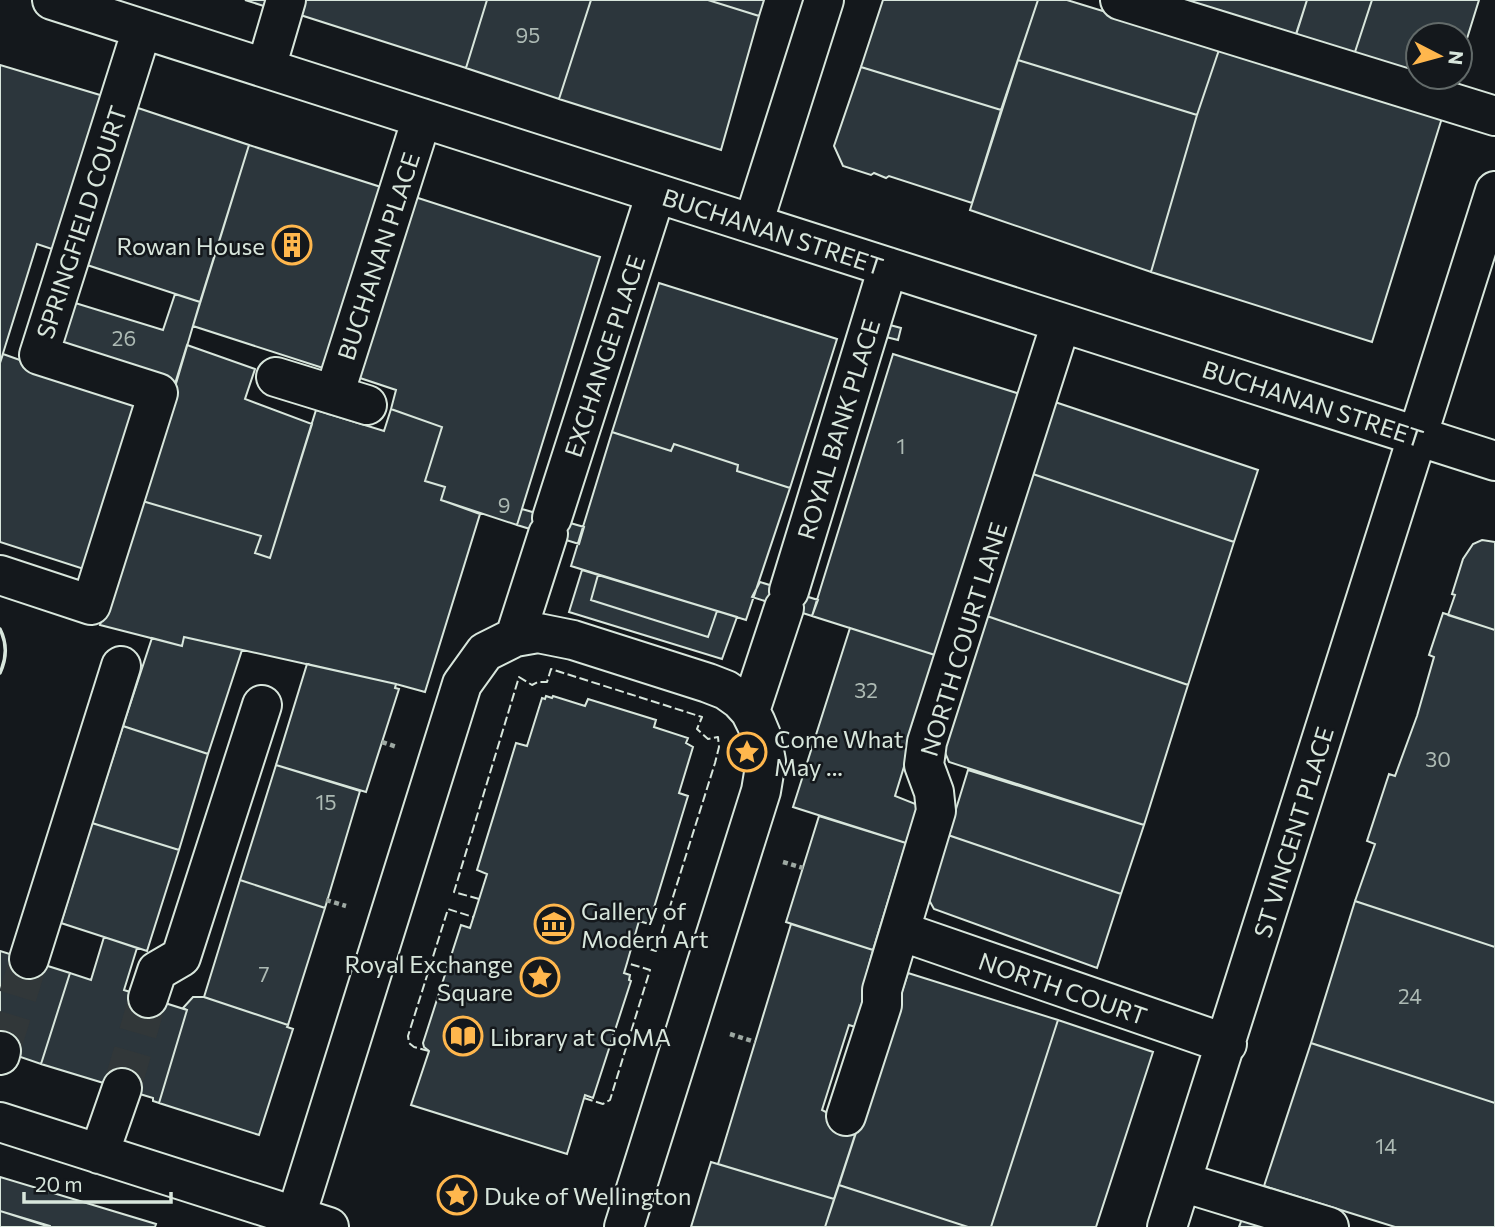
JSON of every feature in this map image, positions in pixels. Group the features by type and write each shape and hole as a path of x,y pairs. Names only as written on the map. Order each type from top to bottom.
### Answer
{"street":[{"name":"BUCHANAN STREET","path":"51,0 1495,461"},
{"path":"266,68 286,0"},
{"path":"753,224 824,0"},
{"path":"1120,0 1495,116"},
{"name":"SPRINGFIELD COURT","path":"0,575 91,605 158,393 39,355 142,29"},
{"name":"BUCHANAN PLACE","path":"276,377 351,400 422,118"},
{"name":"ST VINCENT PLACE","path":"1167,1227 1495,191"},
{"name":"EXCHANGE PLACE","path":"515,637 656,193"},
{"name":"ROYAL BANK PLACE","path":"750,711 888,267"},
{"name":"NORTH COURT LANE","path":"846,1116 882,1005 882,990 936,811 934,792 924,765 927,743 1061,323"},
{"path":"0,1122 313,1222 462,684 485,652 515,637 538,633 573,640 726,690 750,711 764,747 765,776 624,1227"},
{"path":"29,959 121,666"},
{"path":"148,998 157,971 181,957 262,705"},
{"name":"NORTH COURT","path":"900,931 1227,1044"},
{"path":"99,1154 122,1088"},
{"path":"1182,1182 1329,1227"}],"building":[{"path":"245,0 276,0 273,9"},
{"path":"295,0 487,0 466,68 291,12"},
{"path":"487,0 591,0 559,99 466,68"},
{"path":"591,0 708,0 759,16 721,150 559,99"},
{"path":"708,0 764,0 759,16"},
{"path":"883,0 1038,0 1001,110 861,67"},
{"path":"1038,0 1067,0 1220,47 1197,115 1018,60"},
{"path":"1184,0 1307,0 1296,35"},
{"path":"1307,0 1372,0 1354,55 1295,37"},
{"path":"1372,0 1479,0 1472,21 1404,21 1404,71 1354,55"},
{"path":"1220,47 1442,118 1372,342 1151,272"},
{"path":"1018,60 1197,115 1151,272 970,210"},
{"path":"0,65 110,98 58,251 37,244 0,363"},
{"path":"861,67 1001,110 972,203 889,176 886,178 874,173 871,175 843,166 834,146"},
{"path":"132,106 249,145 200,302 84,264"},
{"name":"Rowan House","path":"249,145 384,188 326,369 193,326"},
{"path":"415,197 600,257 517,525 441,500 445,487 425,481 442,427 391,409 396,390 357,377"},
{"path":"659,283 837,339 790,488 737,471 738,465 674,444 671,451 612,432"},
{"path":"175,294 200,302 175,387 55,349 72,302 163,330"},
{"path":"890,325 901,328 898,340 886,337"},
{"path":"187,345 255,369 245,399 312,424 270,558 255,553 261,536 139,500"},
{"path":"3,354 130,399 137,408 90,571 0,542 0,363"},
{"path":"893,354 1023,395 938,656 812,616"},
{"path":"1049,400 1258,470 1234,542 1027,472"},
{"path":"391,409 442,427 425,481 445,487 441,500 480,514 425,692 184,637 182,646 100,625 139,500 261,536 255,553 270,558 316,410 384,431"},
{"path":"612,432 671,451 674,444 738,465 737,471 790,488 746,620 571,566"},
{"path":"1027,472 1234,542 1188,685 984,615"},
{"path":"522,509 584,527 579,544 517,525"},
{"path":"1482,540 1495,542 1495,630 1448,615 1463,559 1473,544"},
{"path":"582,570 737,617 722,659 569,612"},
{"path":"598,575 717,611 708,637 591,600"},
{"path":"760,582 818,600 812,616 752,597"},
{"path":"1443,613 1495,630 1495,947 1355,901 1375,844 1367,841 1389,774 1395,776 1417,716 1434,657 1429,655"},
{"path":"984,615 1188,685 1144,825 949,762 943,748"},
{"path":"850,628 938,656 895,796 918,805 906,843 793,807"},
{"path":"184,637 242,650 208,754 123,726 152,638 182,646"},
{"path":"307,664 396,684 395,688 399,689 366,792 276,765"},
{"name":"Gallery of Modern Art","path":"546,696 585,706 588,699 656,720 654,727 688,738 686,743 693,747 679,793 688,796 649,924 639,921 624,973 630,975 631,981 593,1098 585,1095 567,1154 411,1105 429,1051 423,1043 461,925 470,928 487,874 477,870 516,743 527,746 542,698 545,699"},
{"path":"123,726 208,754 179,850 92,823"},
{"path":"276,765 360,791 325,908 240,880"},
{"path":"968,770 1144,825 1121,894 948,835"},
{"path":"819,816 906,843 873,950 786,922"},
{"path":"92,823 179,850 147,951 61,923"},
{"path":"948,835 1121,894 1097,968 934,909 929,900"},
{"path":"240,880 325,908 288,1025 204,997"},
{"path":"1355,901 1495,947 1495,1103 1311,1043"},
{"path":"791,924 873,950 864,984 867,984 865,1030 849,1025 822,1110 837,1118 835,1129 855,1135 834,1199 718,1164"},
{"path":"104,937 137,948 124,990 187,1010 159,1103 153,1101 153,1098 41,1064 70,973 91,980"},
{"path":"0,951 70,973 41,1064 0,1050"},
{"path":"908,973 1058,1020 991,1227 968,1227 839,1185"},
{"path":"193,997 204,997 293,1029 259,1135 159,1103 187,1010 183,1008"},
{"path":"1058,1020 1153,1052 1096,1227 991,1227"},
{"path":"1311,1043 1495,1103 1495,1227 1395,1227 1264,1186"},
{"path":"711,1162 834,1199 825,1227 691,1227"},
{"path":"0,1177 156,1224 155,1227 50,1227 0,1211"},
{"path":"839,1185 968,1227 825,1227"},
{"path":"0,1211 50,1226 50,1227 0,1227"},
{"path":"1242,1219 1267,1227 1239,1227"}],"tunnel":[{"path":"1,1051 29,959"},
{"path":"122,1088 148,998"}],"fence":[{"path":"479,899 454,892 519,677 532,685 547,682 551,669 702,717 697,729 708,739 718,737 719,747 715,763 656,951 633,944"},
{"path":"429,1051 414,1047 409,1043 408,1036 448,909 473,917"},
{"path":"584,1098 603,1104 610,1100 650,970 627,963"}],"wall":[{"path":"0,629 5,651 0,673"}],"place":[{"name":"Rowan House","path":"292,245"},
{"name":"Come What May ...","path":"747,752"},
{"name":"Gallery of Modern Art","path":"554,924"},
{"name":"Royal Exchange Square","path":"540,977"},
{"name":"Library at GoMA","path":"463,1036"},
{"name":"Duke of Wellington","path":"457,1195"}]}
